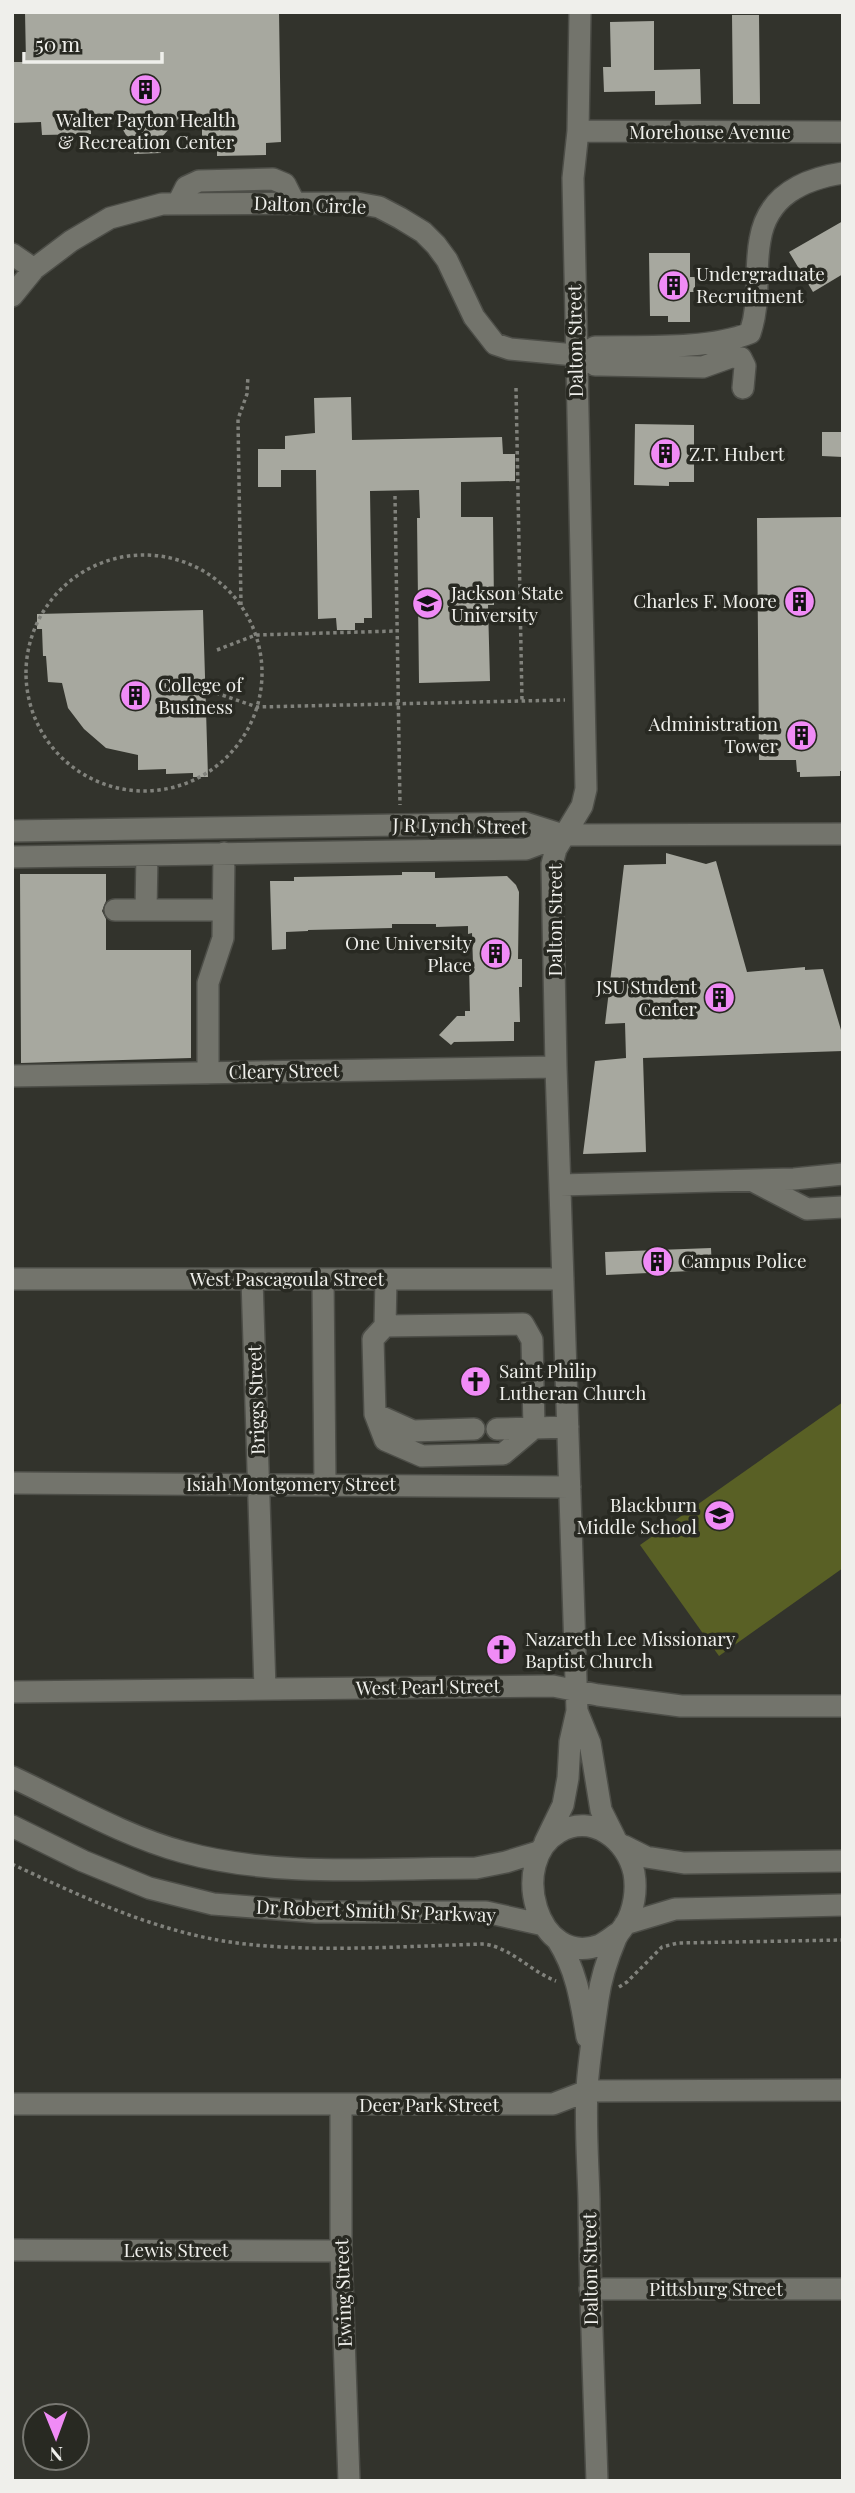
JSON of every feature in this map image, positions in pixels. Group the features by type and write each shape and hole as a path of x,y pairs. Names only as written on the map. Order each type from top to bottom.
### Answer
{"street":[{"name":"Dalton Street","path":"542,1847 563,1805 576,1700 552,864 556,849 582,806 586,789 579,355 573,178 578,131 580,12"},
{"name":"Morehouse Avenue","path":"578,131 843,132"},
{"path":"579,355 595,347 700,344 732,340 750,333 757,314 760,240 764,224 776,205 793,188 813,178 843,173"},
{"name":"Dalton Circle","path":"12,296 34,269 71,241 110,218 162,204 357,203 379,207 423,232 447,260 474,317 495,344 510,349 579,355"},
{"path":"12,254 34,269"},
{"path":"579,355 595,365 702,366 731,358 741,359 745,366 743,388"},
{"name":"J R Lynch Street","path":"12,831 525,823 564,835"},
{"path":"564,835 843,834"},
{"name":"J R Lynch Street","path":"12,857 526,849 564,835"},
{"path":"208,1073 208,983 223,938 224,853"},
{"path":"146,910 147,855"},
{"path":"115,910 223,911"},
{"name":"Cleary Street","path":"12,1076 556,1067"},
{"path":"560,1185 794,1179 843,1174"},
{"path":"751,1180 807,1209 843,1207"},
{"name":"West Pascagoula Street","path":"12,1279 563,1279"},
{"name":"Briggs Street","path":"252,1279 265,1689"},
{"path":"323,1279 325,1484"},
{"path":"386,1279 385,1326 373,1339 375,1414 385,1440 422,1456 503,1454 534,1428"},
{"path":"385,1326 523,1324 532,1340 534,1428"},
{"path":"532,1340 565,1339"},
{"path":"375,1414 413,1431 474,1429"},
{"path":"497,1429 568,1427"},
{"name":"Isiah Montgomery Street","path":"12,1483 570,1487"},
{"name":"West Pearl Street","path":"12,1692 553,1686 576,1700 598,1695 681,1706 843,1706"},
{"name":"Dalton Street","path":"576,1700 590,1743 601,1810 620,1843"},
{"name":"Dr Robert Smith Sr Parkway","path":"12,1776 139,1837 182,1852 226,1862 279,1868 476,1868 506,1862 542,1847"},
{"path":"843,1861 684,1863 646,1857 599,1828 583,1825 569,1828 542,1847 533,1881 538,1915 551,1933 570,1946 589,1947 601,1944 622,1929 676,1909 843,1905"},
{"name":"Dr Robert Smith Sr Parkway","path":"12,1826 83,1861 149,1888 214,1904 316,1912 486,1912 551,1933"},
{"path":"620,1843 629,1858 636,1886 634,1900 622,1929"},
{"name":"Dalton Street","path":"597,2481 587,2091 600,1984 622,1929"},
{"name":"Dalton Street","path":"551,1933 568,1956 578,1982 590,2057"},
{"name":"Deer Park Street","path":"12,2104 553,2104 587,2091 843,2090"},
{"name":"Ewing Street","path":"341,2106 341,2251 349,2481"},
{"name":"Lewis Street","path":"12,2250 341,2251"},
{"name":"Pittsburg Street","path":"590,2289 843,2290"}],"path":[{"path":"241,607 238,419 247,394 248,376"},
{"path":"516,388 522,701"},
{"path":"395,496 400,811"},
{"path":"135,556 173,560 208,575 221,584 241,607 256,635 261,670 257,707 241,740 217,766 185,783 150,791 114,787 81,773 54,750 34,719 29,701 26,665 29,647 42,613 64,587 81,573 98,565 135,556"},
{"path":"217,650 256,635 396,631"},
{"path":"216,693 257,707 584,699"},
{"path":"12,1864 130,1917 223,1941 292,1947 485,1944 507,1951 562,1983"},
{"path":"616,1987 627,1982 662,1947 678,1943 843,1940"}],"green space":[{"path":"843,1402 843,1568 719,1656 640,1545"}],"building":[{"name":"Walter Payton Health & Recreation Center","path":"25,12 279,12 281,142 266,143 266,155 217,156 217,144 202,144 202,119 178,119 160,139 161,153 134,154 134,141 126,135 117,120 91,121 91,134 42,135 41,122 12,123 12,62 26,62"},
{"path":"732,15 759,15 760,104 733,104"},
{"path":"654,21 654,70 700,69 701,104 655,105 655,91 604,92 603,67 611,67 610,22"},
{"path":"843,221 843,274 813,292 789,252"},
{"name":"Undergraduate Recruitment","path":"649,253 690,253 690,277 695,277 695,292 690,292 690,322 668,322 668,316 650,316"},
{"path":"351,397 352,440 502,437 503,454 515,454 515,481 461,482 461,517 493,517 494,605 488,605 490,681 419,683 419,490 370,491 372,618 364,618 364,623 355,623 355,630 337,630 336,618 318,619 316,470 281,470 281,487 258,487 258,449 285,449 285,436 315,433 314,398"},
{"name":"Z.T. Hubert","path":"635,424 694,425 694,482 669,482 669,486 634,485"},
{"path":"822,432 843,432 843,457 822,456"},
{"name":"Charles F. Moore","path":"843,517 843,771 840,771 840,776 800,777 796,760 759,760 757,518"},
{"name":"College of Business","path":"203,610 208,777 193,777 193,773 166,774 166,769 138,770 138,755 106,748 84,729 68,708 62,683 48,682 42,629 37,629 37,614"},
{"name":"JSU Student Center","path":"666,853 706,864 716,861 747,972 805,967 805,970 823,969 843,1030 843,1051 643,1058 646,1152 583,1154 595,1061 626,1058 625,1023 605,1024 624,865 666,864"},
{"name":"One University Place","path":"402,872 435,872 435,878 507,876 516,885 519,892 518,959 522,959 522,987 519,987 520,1022 514,1022 514,1041 454,1042 451,1045 439,1035 457,1016 465,1016 465,1011 470,1011 469,964 473,964 472,933 468,934 468,926 392,924 392,928 286,932 286,949 272,950 270,881 294,881 294,877 402,875"},
{"path":"20,874 106,874 106,901 102,911 106,919 106,950 191,950 191,1058 21,1063"},
{"name":"Campus Police","path":"711,1248 712,1270 606,1275 605,1252"}],"place":[{"name":"Walter Payton Health & Recreation Center","path":"146,89"},
{"name":"Undergraduate Recruitment","path":"673,285"},
{"name":"Z.T. Hubert","path":"666,454"},
{"name":"Charles F. Moore","path":"800,601"},
{"name":"Jackson State University","path":"428,604"},
{"name":"College of Business","path":"135,696"},
{"name":"Administration Tower","path":"801,735"},
{"name":"One University Place","path":"495,954"},
{"name":"JSU Student Center","path":"720,998"},
{"name":"Campus Police","path":"658,1261"},
{"name":"Saint Philip Lutheran Church","path":"476,1382"},
{"name":"Blackburn Middle School","path":"720,1516"},
{"name":"Nazareth Lee Missionary Baptist Church","path":"502,1650"}]}
